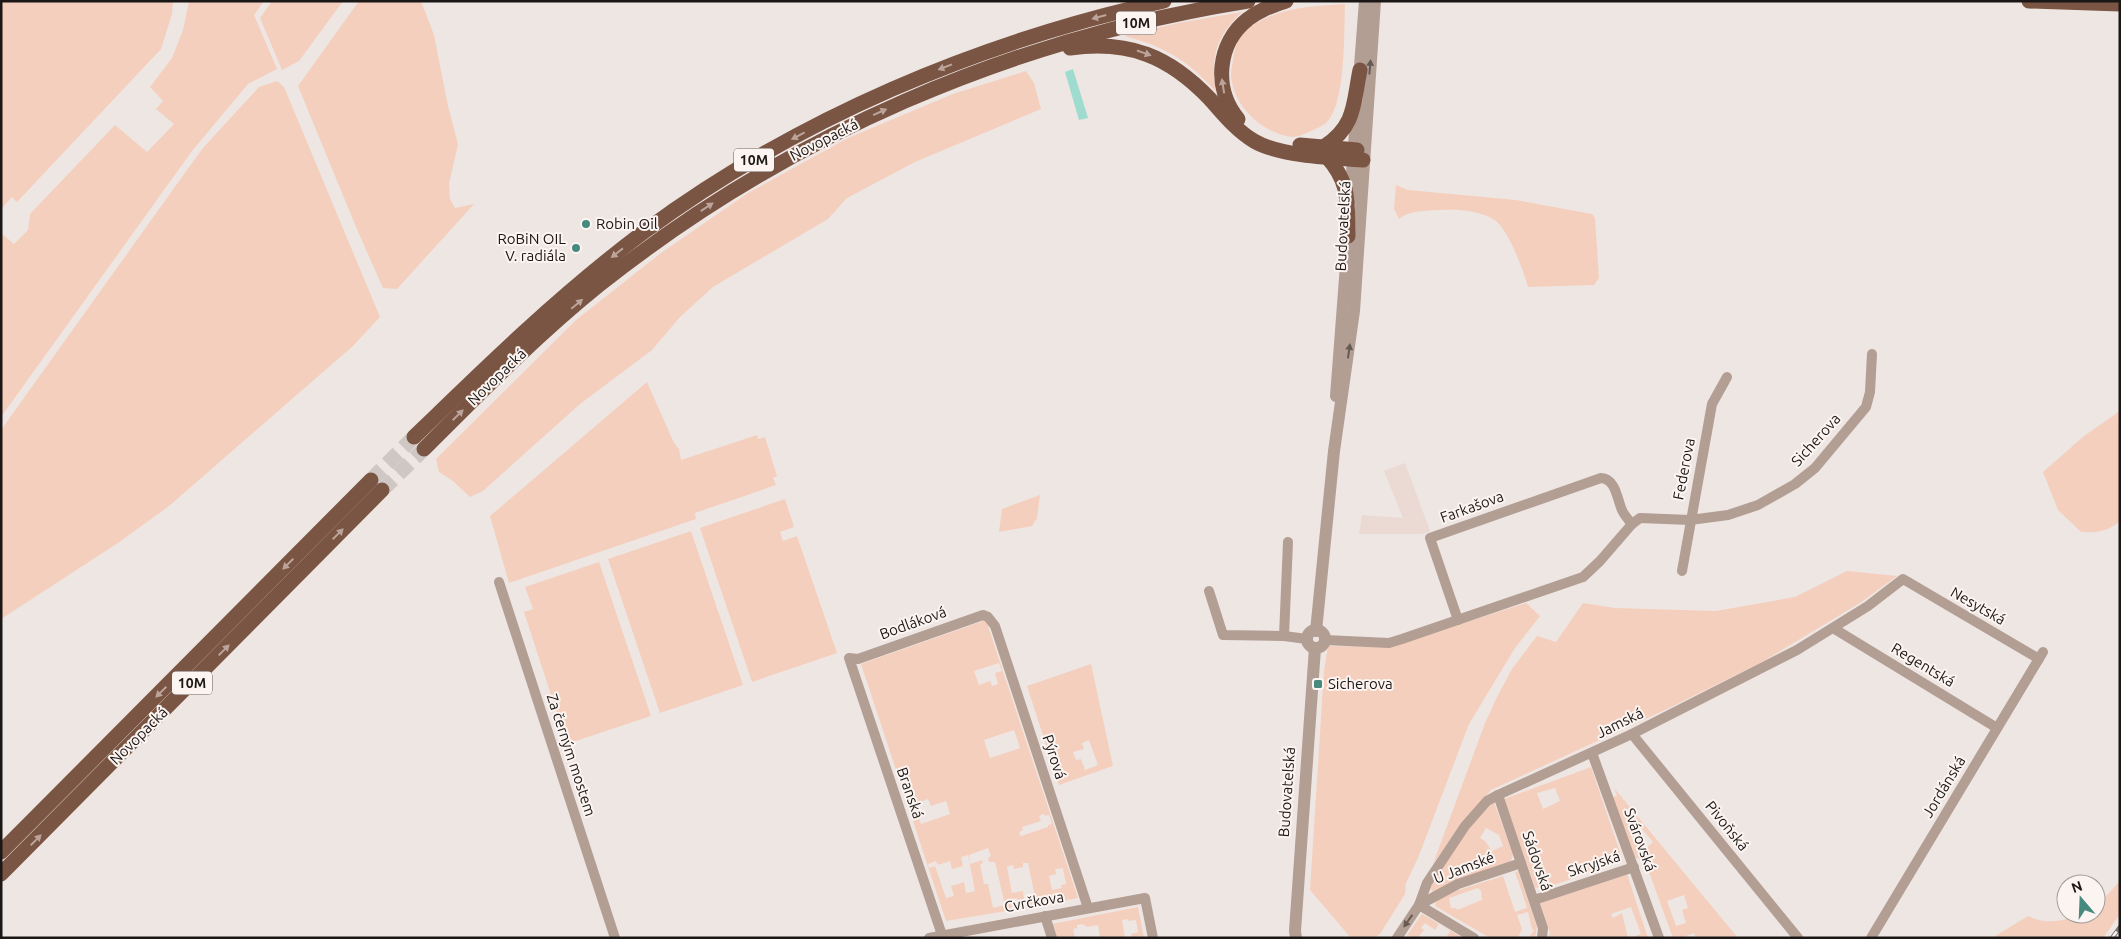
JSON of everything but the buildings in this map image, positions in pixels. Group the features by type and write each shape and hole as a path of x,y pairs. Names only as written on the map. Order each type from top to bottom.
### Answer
{"highway":[{"name":"Novopacká","path":"1164,1 1062,27 965,60 855,106 749,163 646,230 587,276 533,322 419,443 598,286 654,243 703,209 770,168 860,121 926,91 1026,54 1147,20 1248,1"},
{"path":"1286,1 1254,14 1240,26 1231,39 1224,53 1221,69 1224,94 1236,117 1256,135 1276,143 1326,152 1339,170 1346,186 1348,236"},
{"path":"2029,1 2120,4"},
{"path":"1026,54 1099,45 1126,48 1148,54 1185,75 1237,128 1254,141 1279,150 1358,155"},
{"path":"1326,152 1350,119 1360,70"},
{"name":"Novopacká","path":"1,852 376,485 1,874"}],"street":[{"name":"Budovatelská","path":"1334,451 1336,375 1348,236 1358,155 1368,25 1364,1"},
{"name":"Budovatelská","path":"1296,938 1299,854 1316,639 1334,451 1354,311 1360,70 1368,25 1375,1"},
{"name":"Sicherova","path":"1632,524 1640,518 1690,520 1728,515 1758,505 1785,491 1814,468 1866,406 1870,392 1872,354"},
{"name":"Federova","path":"1682,571 1712,404 1727,377"},
{"name":"Farkašova","path":"1458,620 1430,538 1606,478 1612,482 1622,512 1632,524"},
{"path":"1209,591 1222,635 1284,636 1389,643 1583,577 1600,561 1632,524"},
{"path":"1284,636 1288,542"},
{"name":"Jamská","path":"1396,938 1420,905 1427,883 1465,826 1487,802 1498,795 1632,734 1797,650 1868,606 1903,579"},
{"name":"Nesytská","path":"1903,579 2041,655"},
{"name":"Za černým mostem","path":"499,582 615,938"},
{"name":"Bodláková","path":"849,658 858,659 975,617 988,617"},
{"name":"Pýrová","path":"988,617 995,626 1088,908"},
{"name":"Regentská","path":"1833,628 1997,728"},
{"name":"Jordánská","path":"1871,938 2041,655"},
{"name":"Branská","path":"849,658 943,936"},
{"name":"Pivoňská","path":"1632,734 1798,938"},
{"name":"Svárovská","path":"1592,753 1659,938"},
{"name":"Sádovská","path":"1498,795 1543,928 1542,938"},
{"name":"U Jamské","path":"1420,905 1458,884 1521,863"},
{"name":"Skryjská","path":"1534,900 1634,867"},
{"name":"Cvrčkova","path":"929,938 1145,898 1153,938"},
{"path":"1420,905 1474,938"},
{"path":"1045,916 1052,938"}],"shaded area":[{"path":"1,1 173,1 172,14 161,49 17,202 12,197 1,209"},
{"path":"189,1 264,1 254,15 277,69 248,84 192,151 1,417 1,233 14,244 28,230 30,214 115,125 147,152 174,124 156,109 163,101 150,87 172,58 183,30"},
{"path":"272,1 343,1 299,61 282,70 260,18"},
{"path":"359,1 421,1 434,35 448,106 458,144 449,184 450,199 455,208 474,204 397,289 383,288 298,86"},
{"path":"1345,4 1341,83 1333,113 1327,122 1300,136 1293,137 1272,131 1263,126 1246,111 1235,92 1231,80 1234,52 1244,32 1254,24 1279,13 1305,7"},
{"path":"1242,12 1226,30 1217,48 1214,68 1216,92 1186,63 1175,56 1164,50 1124,36 1178,23"},
{"path":"1026,71 1034,83 1041,109 915,162 847,198 828,219 713,287 680,317 652,350 580,404 483,491 470,497 453,481 439,472 436,459 576,320 661,253 748,193 848,138 953,94"},
{"path":"277,81 284,87 380,317 353,346 169,506 118,543 1,619 1,430 202,149 259,87"},
{"path":"1396,185 1408,190 1516,200 1592,214 1595,218 1599,278 1594,285 1528,287 1519,260 1509,240 1499,224 1493,219 1474,212 1439,210 1408,214 1399,219 1394,209"},
{"path":"647,382 674,443 679,449 681,460 757,435 758,439 765,437 777,476 773,478 776,485 695,513 696,519 509,583 490,516"},
{"path":"2120,411 2120,521 2111,528 2102,531 2081,532 2058,510 2043,472 2084,436"},
{"path":"1405,463 1430,531 1423,534 1359,534 1362,515 1403,518 1384,471"},
{"path":"1040,495 1037,518 1032,526 999,532 1002,509"},
{"path":"785,499 794,527 780,532 783,541 797,536 837,653 752,682 700,528"},
{"path":"691,531 743,685 660,713 608,559"},
{"path":"599,562 651,716 567,744 524,612 533,609 525,587"},
{"path":"1847,571 1897,576 1860,603 1762,662 1667,709 1491,790 1460,825 1433,864 1485,723 1512,669 1537,636 1556,642 1583,603 1615,608 1716,611 1795,597"},
{"path":"1526,603 1540,616 1515,648 1469,724 1418,858 1406,883 1405,894 1380,934 1374,938 1351,938 1310,890 1324,670 1328,646 1389,647"},
{"path":"986,620 1078,898 1019,909 1017,898 1011,899 1012,910 946,921 861,664","holes":["999,663 1002,671 995,673 998,684 992,686 990,681 979,685 974,671","1014,730 1020,748 990,758 984,740","928,799 931,806 946,801 950,814 921,824 915,804","1049,815 1052,824 1021,836 1019,832 1023,830 1022,827 1041,821 1039,816","988,848 991,856 988,858 989,862 995,862 1005,905 993,908 988,884 984,884 980,864 983,863 982,860 970,864 969,855","968,855 975,891 966,893 964,882 951,886 954,896 946,898 935,866 929,868 928,864 936,861 938,865 950,861 952,869 963,866 961,857","1023,863 1028,863 1035,897 1024,899 1023,891 1012,893 1007,867 1013,865 1014,869 1023,867","1063,868 1066,884 1061,885 1062,888 1052,890 1049,876 1056,874 1055,869"]},
{"path":"1091,664 1113,766 1059,785 1027,686","holes":["1089,740 1098,765 1085,770 1081,759 1076,760 1073,752 1084,749 1082,743"]},
{"path":"1591,767 1623,861 1542,889 1535,887 1504,799","holes":["1555,788 1560,801 1543,809 1537,793"]},
{"path":"1614,788 1738,938 1696,938 1694,933 1686,936 1686,938 1673,938 1645,861 1632,856 1613,797 1617,796","holes":["1638,824 1653,842 1643,851 1631,838 1635,835 1631,830","1684,895 1688,908 1682,910 1686,923 1676,926 1667,901"]},
{"path":"1494,802 1513,854 1511,862 1433,892 1429,887 1469,825","holes":["1486,828 1499,835 1503,846 1492,851 1485,841 1480,838"]},
{"path":"1518,871 1537,927 1535,938 1530,936 1534,930 1532,929 1528,912 1517,915 1522,929 1518,938 1490,938 1435,906 1437,897 1503,876 1515,912 1527,908 1515,872","holes":["1478,888 1481,891 1482,900 1457,910 1456,908 1451,908 1449,898"]},
{"path":"1627,874 1648,938 1630,938 1641,934 1631,907 1611,914 1613,918 1622,913 1628,938 1548,938 1550,933 1540,903"},
{"path":"2120,881 2120,914 2103,938 1992,938 2028,916 2038,920 2056,921 2056,924 2106,924 2106,896"},
{"path":"1138,907 1144,938 1132,938 1131,934 1138,932 1136,920 1122,920 1125,938 1100,938 1098,925 1087,927 1083,924 1077,925 1077,928 1073,929 1075,938 1057,938 1052,924"},
{"path":"1422,914 1463,938 1446,938 1450,931 1439,924 1435,930 1425,923 1421,928 1424,930 1419,936 1420,938 1411,938 1408,935 1405,938"}],"water":[{"path":"1073,69 1088,118 1079,120 1065,72"}],"tunnel":[{"path":"371,480 414,437"},
{"path":"382,490 424,449"}],"railway":[{"path":"2112,938 2120,927"}],"place":[{"name":"Robin Oil","path":"586,224"},
{"name":"RoBiN OIL V. radiála","path":"576,248"},
{"name":"Sicherova","path":"1318,684"}]}
